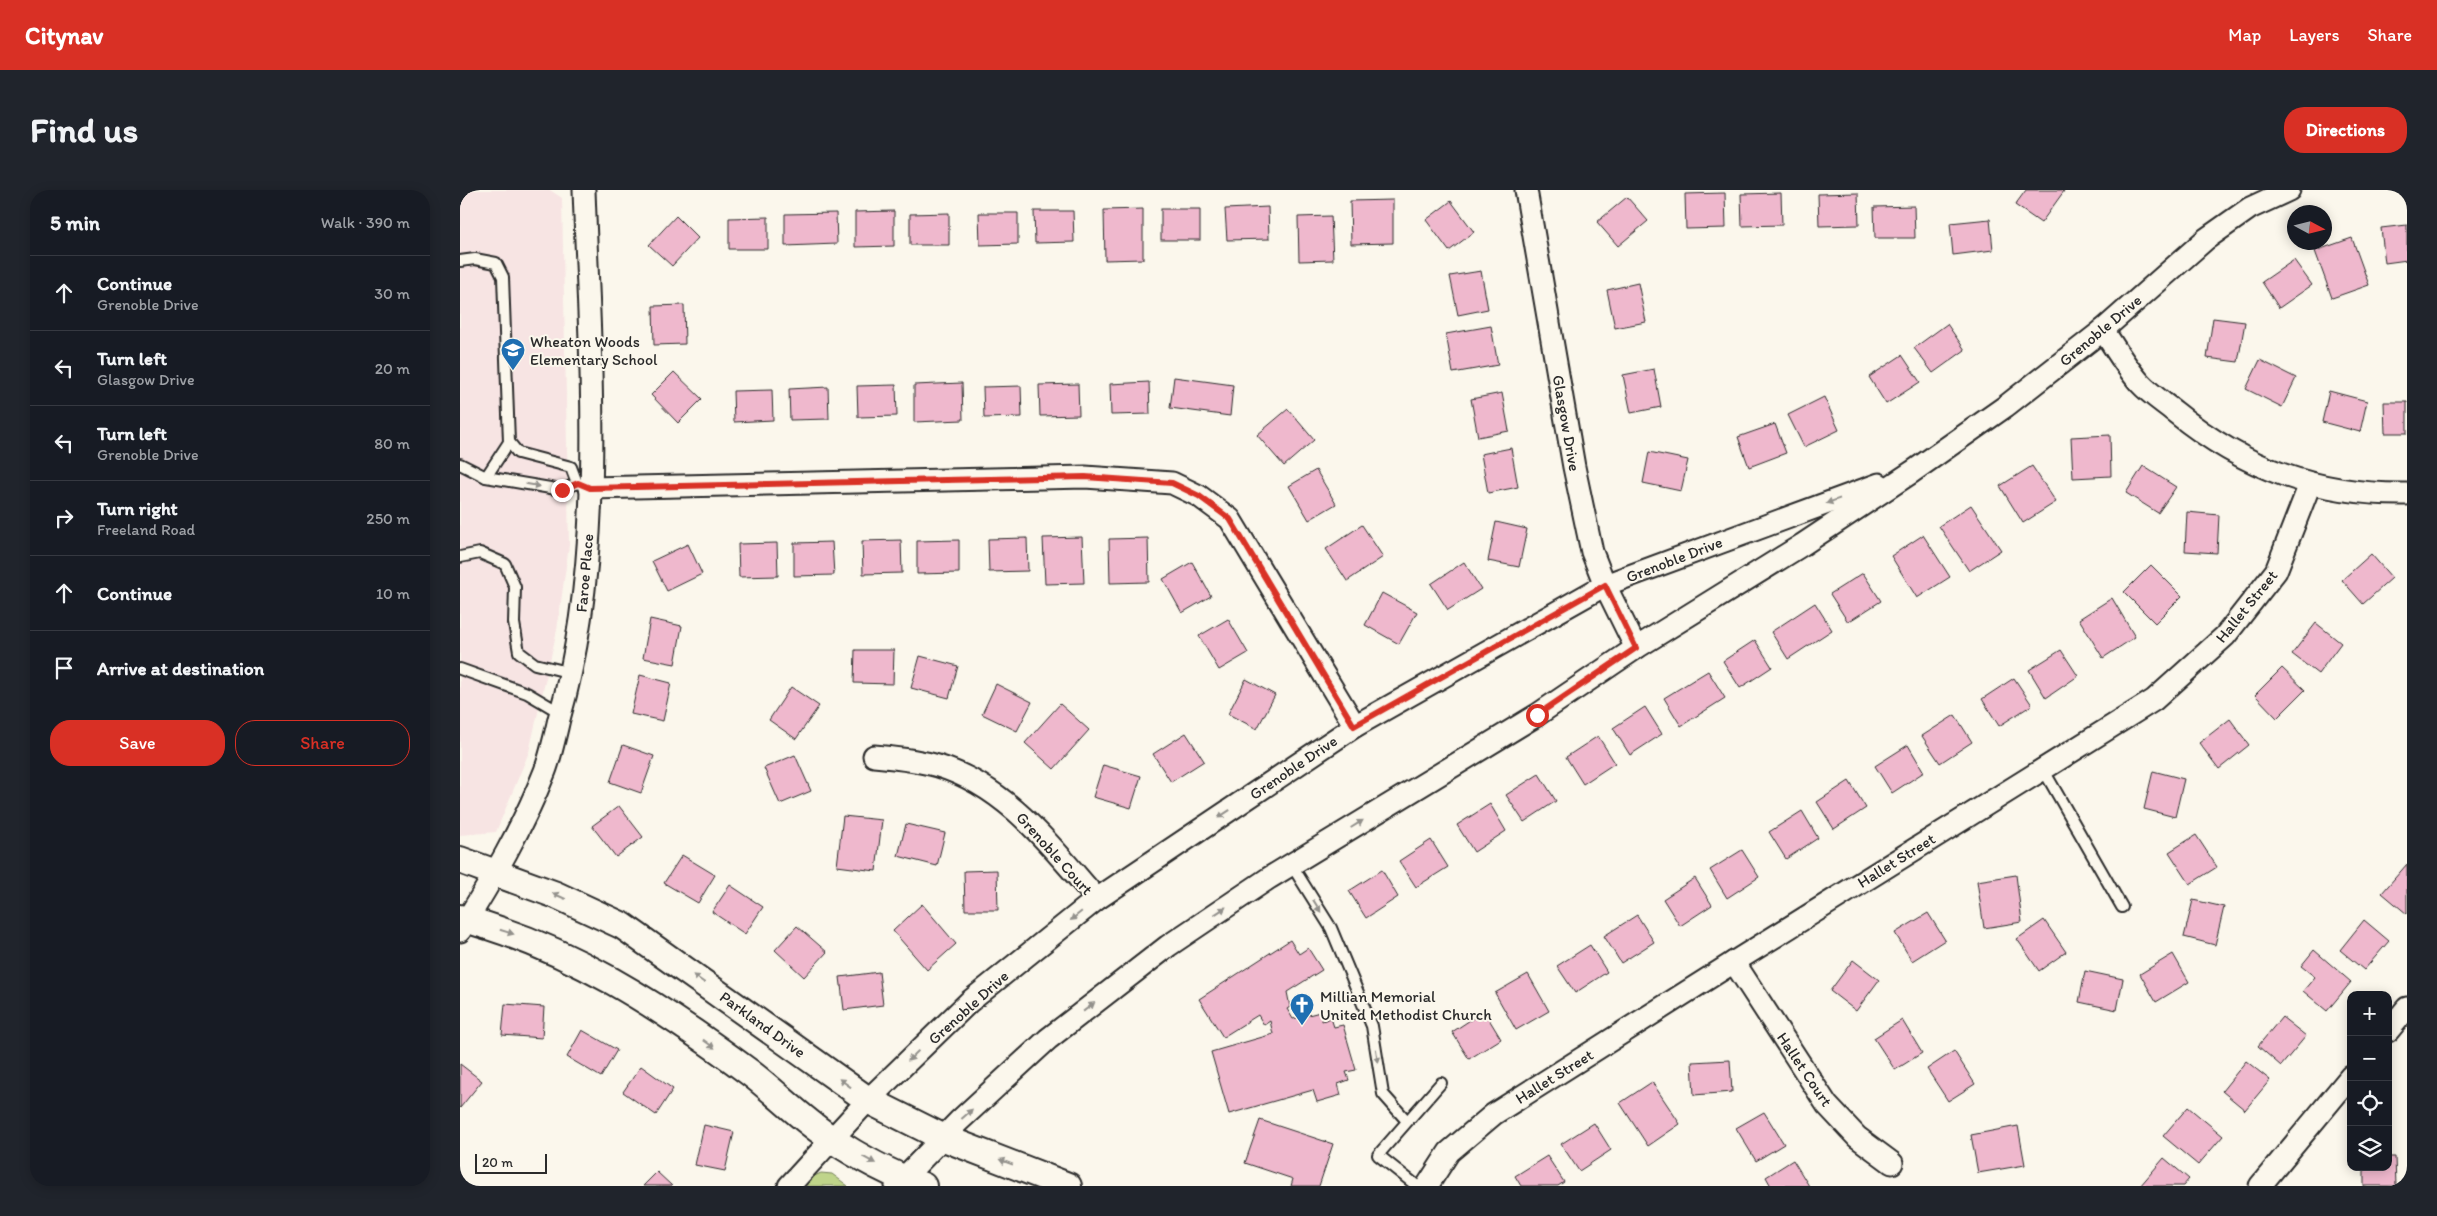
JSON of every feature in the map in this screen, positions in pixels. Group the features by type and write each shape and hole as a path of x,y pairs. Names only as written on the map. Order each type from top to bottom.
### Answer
{"street":[{"name":"Faroe Place","path":"462,923 497,872 545,770 572,673 585,581 584,486 590,355 584,190"},
{"name":"Glasgow Drive","path":"1526,190 1574,467 1592,552 1605,585 1636,648"},
{"name":"Grenoble Drive","path":"908,1184 959,1121 1048,1039 1168,946 1291,864 1537,715 1636,648 1802,545 1912,472 2006,406 2103,330 2206,239 2250,208 2289,190"},
{"path":"2103,330 2141,384 2197,430 2264,469 2310,484 2372,494 2407,494"},
{"name":"Grenoble Drive","path":"789,1186 868,1100 969,1002 1097,899 1354,726 1605,585 1912,472"},
{"path":"584,486 1085,477 1172,483 1199,496 1230,519 1354,726"},
{"name":"Hallet Street","path":"1427,1186 1449,1152 1494,1114 2154,700 2225,636 2276,571 2310,484"},
{"name":"Grenoble Court","path":"874,756 939,766 986,786 1025,817 1097,899"},
{"name":"Parkland Drive","path":"460,860 556,894 623,926 868,1100 944,1138 1068,1186"},
{"path":"462,923 527,938 592,968 672,1017 751,1074 832,1140 908,1184"},
{"name":"Hallet Court","path":"1734,962 1827,1105 1857,1137 1892,1163"},
{"path":"2392,1026 2407,1008"},
{"path":"2260,1186 2347,1081"}],"lane":[{"path":"460,261 475,259 496,262 503,277 509,442 486,477"},
{"path":"460,464 486,477 562,490 584,486 571,467 518,453 509,442"},
{"path":"460,557 480,553 506,564 515,587 514,623 519,652 535,664 572,673"},
{"path":"460,669 527,693 561,713"},
{"path":"2043,769 2122,907"},
{"path":"1291,864 1331,928 1372,1026 1383,1094 1407,1121"},
{"path":"1416,1186 1378,1155 1441,1083"}],"shaded area":[{"name":"Wheaton Woods Elementary School","path":"460,190 550,190 562,198 569,545 557,630 529,752 496,832 460,835"}],"green space":[{"path":"821,1173 832,1174 848,1186 803,1186 810,1178"}],"building":[{"path":"2026,190 2064,191 2041,223 2015,205"},
{"path":"1725,193 1726,228 1686,229 1685,194"},
{"path":"1781,193 1782,225 1742,226 1741,194"},
{"path":"1858,193 1859,225 1819,226 1818,194"},
{"path":"1627,197 1648,221 1618,246 1597,222"},
{"path":"1393,200 1393,243 1351,244 1350,201"},
{"path":"1451,201 1474,232 1449,251 1426,220"},
{"path":"1914,206 1915,238 1875,238 1874,207"},
{"path":"1268,207 1269,239 1227,240 1225,209"},
{"path":"1143,209 1143,259 1105,260 1104,210"},
{"path":"1161,209 1200,209 1200,240 1161,240"},
{"path":"894,211 894,246 855,247 855,212"},
{"path":"1034,211 1073,211 1074,242 1035,243"},
{"path":"836,213 837,244 785,246 785,214"},
{"path":"949,213 949,245 910,245 910,214"},
{"path":"979,213 1018,213 1018,244 980,245"},
{"path":"676,216 698,238 672,266 649,245"},
{"path":"1331,216 1333,260 1299,261 1298,217"},
{"path":"768,217 768,249 729,249 729,218"},
{"path":"1990,219 1993,250 1953,255 1950,223"},
{"path":"2407,225 2407,260 2385,263 2381,228"},
{"path":"2352,238 2369,285 2332,298 2315,251 2332,250 2332,245"},
{"path":"2294,260 2312,285 2279,308 2262,282"},
{"path":"1481,271 1488,309 1458,315 1450,276"},
{"path":"1638,283 1646,322 1615,328 1607,290"},
{"path":"684,305 685,344 654,345 653,306"},
{"path":"2213,318 2245,322 2238,362 2207,358"},
{"path":"1947,324 1965,350 1933,373 1914,348"},
{"path":"1491,326 1498,365 1453,373 1446,334"},
{"path":"1902,355 1920,382 1886,404 1869,377"},
{"path":"2260,360 2296,378 2282,407 2246,389"},
{"path":"1654,369 1661,407 1631,413 1623,375"},
{"path":"674,372 702,399 678,423 651,395"},
{"path":"1174,377 1233,385 1230,416 1170,408"},
{"path":"1149,382 1150,414 1111,415 1110,384"},
{"path":"962,383 963,420 914,422 914,385"},
{"path":"1078,384 1079,415 1040,416 1039,385"},
{"path":"896,385 897,416 858,417 857,386"},
{"path":"1021,386 1022,417 984,418 983,387"},
{"path":"828,387 829,419 790,420 789,389"},
{"path":"772,390 773,420 734,422 733,391"},
{"path":"2329,391 2367,401 2360,432 2322,422"},
{"path":"1502,393 1509,431 1478,437 1471,399"},
{"path":"1824,397 1839,430 1804,447 1788,415"},
{"path":"2384,402 2407,402 2407,433 2385,433"},
{"path":"1288,409 1314,440 1284,466 1257,435"},
{"path":"1775,424 1786,453 1749,467 1738,437"},
{"path":"2110,435 2111,476 2073,478 2071,437"},
{"path":"1511,448 1518,487 1488,493 1481,454"},
{"path":"1649,452 1688,460 1681,491 1643,483"},
{"path":"2032,466 2056,502 2023,523 2000,486"},
{"path":"2143,466 2176,487 2158,513 2126,493"},
{"path":"1316,470 1336,504 1309,520 1289,486"},
{"path":"1971,505 2001,550 1969,571 1939,526"},
{"path":"2187,512 2219,515 2217,553 2185,551"},
{"path":"1496,522 1527,529 1519,567 1488,561"},
{"path":"1362,525 1383,557 1347,581 1326,549"},
{"path":"1923,535 1950,577 1917,598 1891,556"},
{"path":"1082,537 1084,583 1045,584 1043,538"},
{"path":"1027,538 1028,571 989,572 988,539"},
{"path":"1148,538 1149,582 1110,583 1109,539"},
{"path":"901,540 902,573 863,574 862,541"},
{"path":"959,540 959,573 917,574 917,541"},
{"path":"832,542 834,575 794,576 794,543"},
{"path":"777,543 778,576 739,577 738,544"},
{"path":"688,544 702,574 667,591 652,561"},
{"path":"2371,554 2392,578 2363,604 2342,580"},
{"path":"1192,562 1211,596 1182,613 1163,579"},
{"path":"1464,562 1481,589 1448,610 1431,584"},
{"path":"2151,565 2182,596 2155,623 2124,592"},
{"path":"1863,573 1881,601 1848,622 1830,594"},
{"path":"1382,593 1417,612 1399,644 1365,625"},
{"path":"2112,598 2135,637 2103,658 2079,619"},
{"path":"1815,603 1832,630 1788,659 1771,632"},
{"path":"650,619 682,626 675,664 643,658"},
{"path":"1228,619 1248,653 1219,670 1199,636"},
{"path":"2316,623 2341,643 2318,674 2292,654"},
{"path":"1755,640 1772,667 1740,688 1723,661"},
{"path":"855,650 894,650 893,684 854,683"},
{"path":"2061,650 2078,676 2046,698 2029,670"},
{"path":"920,656 958,666 949,698 911,688"},
{"path":"2282,668 2305,690 2277,718 2255,695"},
{"path":"1708,671 1725,698 1681,726 1664,698"},
{"path":"640,675 671,683 663,721 631,714"},
{"path":"2014,678 2032,705 1999,726 1982,699"},
{"path":"1246,679 1275,695 1257,729 1228,714"},
{"path":"996,684 1032,702 1017,731 982,714"},
{"path":"791,687 819,706 796,739 769,720"},
{"path":"1060,704 1089,730 1054,769 1025,743"},
{"path":"1645,707 1662,734 1630,755 1613,728"},
{"path":"1955,715 1972,742 1940,763 1922,736"},
{"path":"2230,719 2249,745 2219,769 2199,743"},
{"path":"1186,733 1204,761 1171,782 1153,754"},
{"path":"1598,736 1615,763 1583,784 1566,757"},
{"path":"623,745 654,756 641,793 610,782"},
{"path":"1908,745 1924,772 1892,793 1875,766"},
{"path":"795,755 811,791 780,804 764,768"},
{"path":"1103,765 1141,776 1131,808 1093,797"},
{"path":"2153,771 2184,779 2175,817 2144,809"},
{"path":"1539,774 1556,801 1524,822 1506,795"},
{"path":"1849,781 1866,808 1834,829 1817,802"},
{"path":"1490,804 1506,831 1474,852 1457,825"},
{"path":"619,806 643,837 616,857 592,826"},
{"path":"1802,811 1818,838 1786,859 1769,832"},
{"path":"843,816 882,820 876,871 837,866"},
{"path":"906,824 945,833 937,866 898,856"},
{"path":"2196,835 2217,867 2190,884 2169,852"},
{"path":"1431,840 1448,867 1416,887 1399,861"},
{"path":"1742,850 1759,877 1727,898 1710,870"},
{"path":"682,855 715,875 698,903 664,883"},
{"path":"2407,864 2407,914 2382,893"},
{"path":"997,870 998,910 965,910 964,871"},
{"path":"1382,870 1398,897 1366,918 1349,891"},
{"path":"2016,875 2022,922 1984,928 1977,881"},
{"path":"1695,878 1712,905 1680,926 1663,899"},
{"path":"730,885 763,907 745,934 712,912"},
{"path":"2193,900 2224,907 2215,945 2184,937"},
{"path":"922,904 956,944 927,970 893,931"},
{"path":"1928,913 1945,940 1912,961 1895,933"},
{"path":"1637,915 1654,942 1621,963 1604,936"},
{"path":"2044,920 2066,952 2039,971 2017,939"},
{"path":"2364,920 2389,941 2364,970 2340,950"},
{"path":"797,926 827,952 804,977 775,950"},
{"name":"Millian Memorial United Methodist Church","path":"1290,940 1299,954 1308,948 1322,970 1287,992 1290,1007 1287,1009 1293,1019 1320,1012 1322,1021 1331,1018 1334,1027 1343,1025 1356,1070 1346,1072 1349,1080 1338,1084 1341,1095 1317,1102 1313,1090 1229,1114 1211,1052 1273,1034 1270,1021 1264,1025 1258,1015 1223,1037 1199,999"},
{"path":"1590,945 1607,972 1575,993 1557,966"},
{"path":"2314,950 2351,982 2327,1011 2303,991 2315,977 2301,966"},
{"path":"2173,954 2189,982 2156,1002 2140,974"},
{"path":"1853,960 1879,980 1856,1011 1830,991"},
{"path":"2085,971 2123,979 2117,1010 2079,1002"},
{"path":"879,972 883,1005 844,1010 840,977"},
{"path":"1528,974 1549,1011 1516,1030 1495,993"},
{"path":"505,1004 544,1007 542,1038 502,1035"},
{"path":"1484,1011 1501,1039 1469,1059 1452,1032"},
{"path":"2282,1017 2306,1036 2281,1066 2258,1046"},
{"path":"1902,1020 1922,1053 1895,1070 1874,1038"},
{"path":"582,1030 617,1050 601,1077 567,1057"},
{"path":"1954,1051 1975,1084 1948,1101 1927,1069"},
{"path":"1730,1060 1732,1092 1694,1095 1692,1062"},
{"path":"2246,1061 2270,1080 2245,1110 2222,1091"},
{"path":"460,1064 482,1081 460,1108"},
{"path":"641,1066 673,1089 656,1115 623,1092"},
{"path":"1652,1082 1680,1124 1648,1146 1620,1103"},
{"path":"2188,1107 2223,1136 2198,1165 2163,1136"},
{"path":"1764,1112 1784,1144 1756,1161 1736,1128"},
{"path":"1260,1120 1333,1144 1319,1186 1291,1186 1293,1179 1245,1163"},
{"path":"1594,1123 1611,1150 1579,1171 1561,1144"},
{"path":"704,1125 734,1132 725,1171 695,1165"},
{"path":"2018,1126 2025,1165 1978,1173 1971,1135"},
{"path":"1547,1156 1564,1182 1558,1186 1521,1186 1515,1176"},
{"path":"2392,1157 2395,1157 2396,1186 2364,1186 2364,1171 2392,1171"},
{"path":"2164,1158 2189,1179 2183,1186 2140,1186"},
{"path":"1793,1160 1809,1186 1771,1186 1766,1177"},
{"path":"657,1172 672,1186 643,1186"}],"place":[{"name":"Wheaton Woods Elementary School","path":"513,371"},
{"name":"Millian Memorial United Methodist Church","path":"1302,1026"}],"route":[{"path":"562,490 578,483 590,488 1085,477 1172,483 1199,496 1230,519 1354,726 1605,585 1636,648 1537,715"}]}
